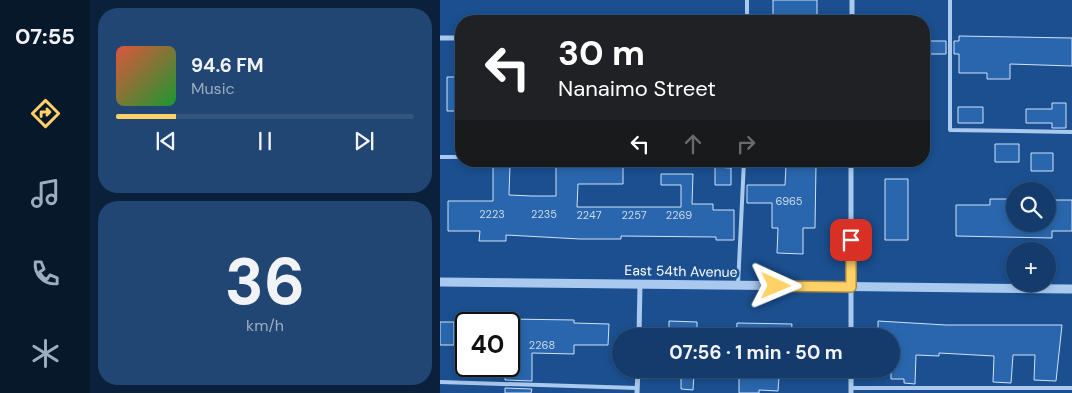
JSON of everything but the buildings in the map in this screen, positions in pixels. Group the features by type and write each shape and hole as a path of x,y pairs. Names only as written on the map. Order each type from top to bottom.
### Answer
{"street":[{"path":"852,0 852,15"},
{"path":"440,38 455,38"},
{"path":"851,167 851,328"},
{"name":"East 54th Avenue","path":"440,282 1072,289"},
{"path":"638,328 640,284"}],"lane":[{"path":"747,0 747,15"},
{"path":"950,0 950,130 1072,132"},
{"path":"440,157 455,158"},
{"path":"738,285 744,167"},
{"path":"440,382 637,390"},
{"path":"851,390 974,391 1072,388"}],"route":[{"path":"776,286 851,287 851,240"}]}
